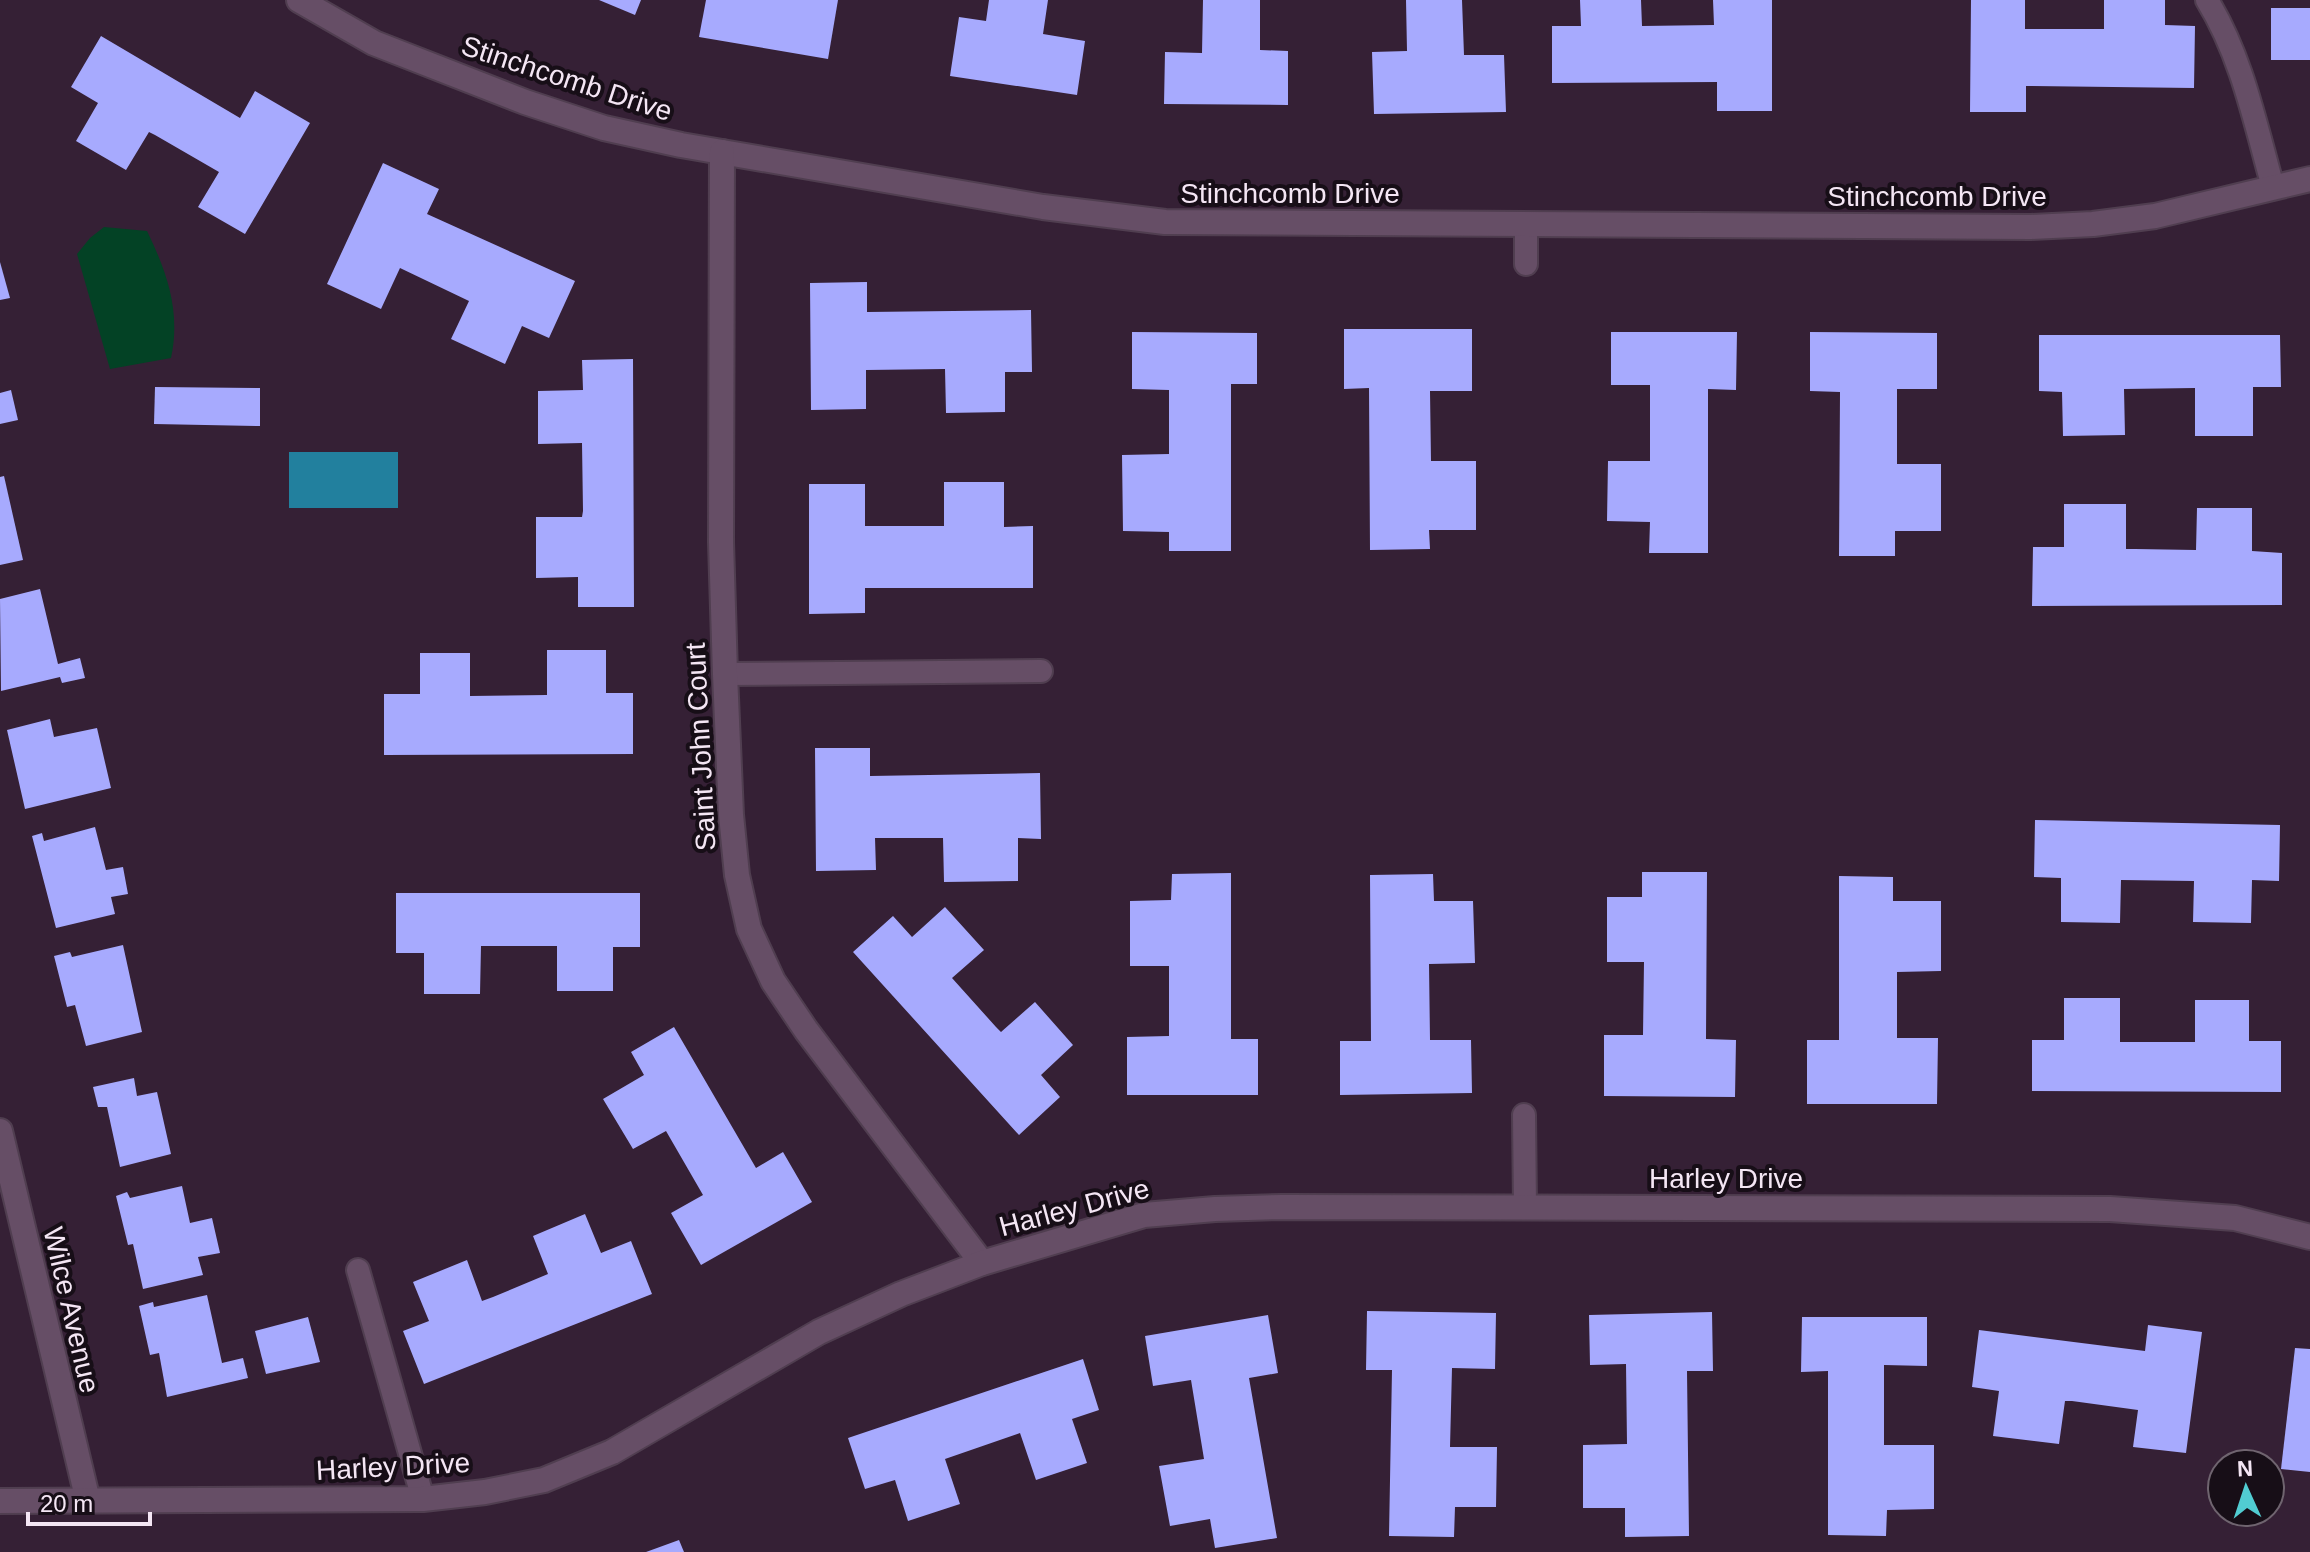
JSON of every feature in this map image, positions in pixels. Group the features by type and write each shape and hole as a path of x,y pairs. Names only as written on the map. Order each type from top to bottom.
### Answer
{"street":[{"name":"Stinchcomb Drive","path":"299,0 374,43 525,102 604,128 722,152 1043,207 1165,222 2031,227 2093,224 2155,216 2310,179"},
{"name":"Saint John Court","path":"722,152 721,542 725,674 731,815 737,875 749,929 773,981 806,1030 982,1263"},
{"name":"Wilce Avenue","path":"0,1131 88,1501"},
{"name":"Harley Drive","path":"0,1501 423,1499 485,1492 544,1480 612,1452 819,1332 901,1294 982,1263 1144,1215 1269,1207 2110,1209 2235,1218 2310,1237"}],"lane":[{"path":"2207,0 2222,25 2242,74 2273,187"},
{"path":"1526,224 1526,264"},
{"path":"725,674 1041,671"},
{"path":"1524,1115 1525,1207"},
{"path":"358,1270 423,1499"}],"green space":[{"path":"104,227 147,231 161,262 173,308 171,358 110,369 77,254"}],"water":[{"path":"289,452 398,452 398,508 289,508"}],"building":[{"path":"599,0 641,0 635,15"},
{"path":"706,0 838,0 828,59 699,37"},
{"path":"989,0 1048,0 1043,34 1085,41 1077,95 950,76 959,17 986,21"},
{"path":"1203,0 1260,0 1260,50 1288,51 1288,105 1164,104 1165,52 1202,53"},
{"path":"1406,0 1462,0 1464,55 1504,55 1506,112 1374,114 1372,52 1407,51"},
{"path":"1580,0 1641,0 1642,26 1714,25 1713,0 1772,0 1772,111 1717,111 1717,82 1552,83 1552,26 1581,26"},
{"path":"1971,0 2025,0 2025,29 2104,29 2104,0 2165,0 2165,25 2195,26 2194,88 2026,86 2026,112 1970,112"},
{"path":"2271,8 2310,8 2310,60 2271,60"},
{"path":"101,36 240,118 255,91 310,123 245,234 198,207 219,172 155,135 149,132 126,170 76,141 98,103 71,87"},
{"path":"383,163 439,189 427,214 575,281 549,338 522,326 505,364 451,339 469,301 400,268 381,309 327,284"},
{"path":"0,262 10,298 0,300"},
{"path":"867,282 867,312 1031,310 1032,372 1005,372 1005,412 946,413 945,369 866,370 866,409 811,410 810,283"},
{"path":"1344,329 1472,329 1472,391 1430,391 1431,461 1476,461 1476,530 1429,530 1430,549 1370,550 1369,388 1344,389"},
{"path":"1132,332 1257,333 1257,384 1231,384 1231,551 1169,551 1169,532 1123,531 1122,455 1169,454 1169,390 1132,389"},
{"path":"1611,332 1737,332 1736,390 1708,389 1708,553 1649,553 1650,522 1607,521 1608,461 1650,461 1650,385 1611,385"},
{"path":"1810,332 1937,333 1937,389 1897,389 1897,464 1941,464 1941,531 1895,531 1895,556 1839,556 1840,392 1810,391"},
{"path":"2039,335 2280,335 2281,387 2253,387 2253,436 2195,436 2195,388 2124,389 2125,435 2063,436 2062,392 2039,391"},
{"path":"633,359 634,607 578,607 578,577 536,578 536,517 582,517 583,511 582,443 538,444 538,391 583,390 582,360"},
{"path":"155,387 260,388 260,426 154,424"},
{"path":"11,390 18,420 0,424 0,393"},
{"path":"4,476 23,560 0,565 0,477"},
{"path":"944,482 1004,482 1004,527 1033,526 1033,588 865,588 865,613 809,614 809,484 865,484 865,526 944,526"},
{"path":"2064,504 2126,504 2126,549 2196,550 2197,508 2252,508 2252,551 2282,553 2282,605 2032,606 2033,547 2064,547"},
{"path":"40,589 58,664 80,658 85,678 62,683 60,677 1,691 0,599"},
{"path":"547,650 606,650 606,693 633,693 633,754 384,755 384,694 420,694 420,653 470,653 470,696 547,695"},
{"path":"50,719 54,737 97,728 111,788 25,809 7,730"},
{"path":"815,748 870,748 870,776 1040,773 1041,839 1018,838 1018,881 944,882 943,838 875,838 876,870 816,871"},
{"path":"2035,820 2280,825 2279,881 2252,880 2251,923 2193,922 2194,881 2121,880 2120,923 2061,922 2061,878 2034,877"},
{"path":"95,827 106,870 123,867 128,894 111,897 115,914 56,928 32,836 42,833 44,841"},
{"path":"1642,872 1707,872 1706,1039 1736,1040 1735,1097 1604,1096 1604,1035 1643,1035 1644,962 1607,962 1607,897 1642,897"},
{"path":"1231,873 1231,1039 1258,1039 1258,1095 1127,1095 1127,1037 1169,1036 1169,966 1130,966 1130,901 1171,900 1172,874"},
{"path":"1433,874 1434,901 1473,901 1475,963 1429,964 1430,1040 1471,1040 1472,1093 1340,1095 1340,1041 1371,1041 1370,875"},
{"path":"1839,876 1893,877 1893,901 1941,901 1941,971 1897,972 1897,1038 1938,1038 1937,1104 1807,1104 1807,1040 1839,1040"},
{"path":"396,893 640,893 640,947 613,947 613,991 557,991 557,946 481,946 480,994 424,994 424,953 396,953"},
{"path":"945,907 984,950 952,978 996,1027 1001,1032 1035,1002 1073,1045 1041,1075 1060,1097 1019,1135 853,952 893,916 912,937"},
{"path":"123,945 142,1032 86,1046 75,1005 67,1007 54,956 70,952 72,957"},
{"path":"2064,998 2120,998 2120,1042 2195,1042 2195,1000 2249,1000 2249,1041 2281,1041 2281,1092 2032,1091 2032,1040 2064,1040"},
{"path":"674,1027 756,1168 783,1152 812,1202 701,1265 671,1213 703,1195 666,1131 633,1149 603,1099 644,1075 631,1052"},
{"path":"134,1078 137,1096 157,1092 171,1154 120,1167 107,1107 98,1107 93,1087"},
{"path":"182,1186 190,1223 212,1218 220,1253 198,1257 203,1275 143,1289 133,1244 128,1245 116,1196 127,1192 130,1198"},
{"path":"585,1214 601,1253 631,1241 652,1294 424,1384 403,1331 429,1321 413,1282 467,1260 482,1301 493,1297 548,1274 533,1236"},
{"path":"207,1295 222,1363 243,1358 248,1378 167,1397 159,1353 150,1355 139,1306 153,1302 154,1307"},
{"path":"1367,1311 1496,1313 1495,1369 1452,1368 1450,1447 1497,1447 1496,1507 1455,1507 1454,1537 1389,1536 1392,1370 1366,1370"},
{"path":"1712,1312 1713,1371 1687,1371 1689,1536 1625,1537 1625,1508 1583,1508 1583,1445 1627,1444 1626,1364 1590,1365 1589,1315"},
{"path":"1268,1315 1278,1373 1249,1378 1277,1538 1215,1548 1210,1519 1170,1526 1159,1466 1204,1459 1191,1380 1153,1386 1145,1336"},
{"path":"308,1317 320,1362 266,1374 255,1331"},
{"path":"1802,1317 1927,1317 1927,1366 1884,1365 1884,1445 1934,1445 1934,1509 1887,1510 1886,1536 1828,1535 1828,1371 1801,1372"},
{"path":"2148,1325 2202,1332 2186,1453 2133,1447 2138,1410 2072,1401 2065,1401 2059,1444 1993,1436 1999,1391 1972,1387 1979,1330 2145,1351"},
{"path":"2295,1348 2310,1349 2310,1472 2286,1470 2286,1448 2283,1448"},
{"path":"1083,1359 1099,1410 1072,1419 1087,1463 1036,1480 1020,1433 945,1459 960,1504 908,1521 895,1480 865,1489 848,1438"},
{"path":"679,1540 684,1552 646,1552"}]}
